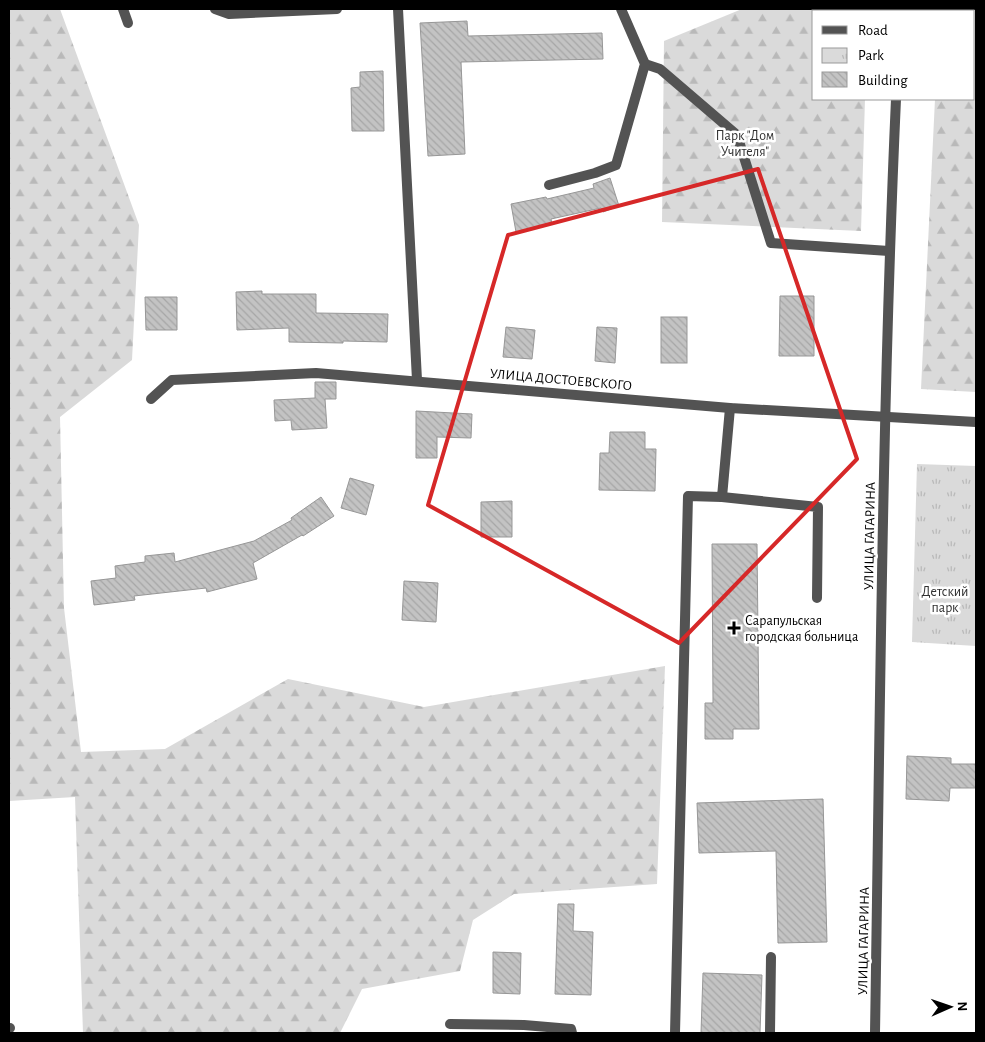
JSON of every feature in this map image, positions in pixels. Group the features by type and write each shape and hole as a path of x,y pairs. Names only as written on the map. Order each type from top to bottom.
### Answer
{"street":[{"path":"123,9 128,23"},
{"path":"215,9 229,14 337,9"},
{"path":"398,9 417,380"},
{"path":"549,185 595,173 616,165 645,64 621,9"},
{"path":"645,64 660,69 737,135 772,243 889,252"},
{"name":"УЛИЦА ГАГАРИНА","path":"875,1033 884,417 896,100"},
{"name":"УЛИЦА ДОСТОЕВСКОГО","path":"151,399 172,380 316,373 417,380 730,408 976,422"},
{"path":"722,496 730,408"},
{"path":"675,1033 688,496 722,496 818,507 817,598"},
{"path":"770,1033 771,957"},
{"path":"450,1024 523,1029 571,1029 572,1033"}],"highlighted area":[{"path":"758,169 857,459 679,643 428,505 508,235"}],"green space":[{"path":"9,9 60,9 139,225 132,360 60,417 64,608 81,752 165,749 288,679 424,707 665,666 657,884 514,894 473,920 460,971 362,989 340,1033 83,1033 75,797 9,801"},
{"name":"Парк \"Дом Учителя\"","path":"742,9 868,9 812,10 812,100 865,100 861,231 662,222 664,41"},
{"path":"976,9 976,392 921,389 935,100 975,100 975,10 940,10"},
{"name":"Детский парк","path":"917,464 976,466 976,646 912,642"}],"building":[{"path":"467,21 468,36 602,33 603,59 461,62 465,154 428,156 420,23"},
{"path":"383,71 384,131 352,131 351,88 360,87 360,72"},
{"path":"610,178 619,206 603,212 601,208 551,219 552,224 516,232 511,204 546,197 547,199 594,188 593,184"},
{"path":"262,291 262,294 316,294 316,313 388,314 387,342 289,342 289,328 237,330 236,292"},
{"path":"780,296 814,296 814,356 779,356"},
{"path":"145,297 177,297 177,330 146,330"},
{"path":"661,317 687,317 687,363 661,363"},
{"path":"506,327 535,330 532,359 503,357"},
{"path":"597,327 617,328 615,363 595,361"},
{"path":"315,382 336,382 336,399 325,399 327,428 292,430 291,420 275,421 274,400 315,398"},
{"path":"416,411 472,414 471,438 437,437 437,458 416,458"},
{"path":"610,432 645,432 645,449 656,449 655,491 599,490 600,453 609,453"},
{"path":"350,478 374,485 366,515 341,508"},
{"path":"321,497 334,516 303,536 253,563 257,579 207,592 206,588 134,596 135,600 94,605 91,581 116,578 115,566 145,562 145,556 174,553 175,562 254,541 292,520 291,518"},
{"path":"512,501 512,537 481,537 481,502"},
{"path":"712,544 757,544 759,729 733,729 733,739 705,739 705,703 713,703"},
{"path":"404,581 438,583 436,622 402,620"},
{"path":"907,756 951,758 951,764 976,764 976,788 950,788 949,801 906,799"},
{"path":"823,799 827,942 778,943 776,851 699,853 697,803"},
{"path":"558,904 574,904 573,931 593,932 591,995 555,994"},
{"path":"493,952 521,953 520,994 493,993"},
{"path":"703,973 762,975 760,1033 701,1033"}],"place":[{"name":"Сарапульская городская больница","path":"734,628"}]}
